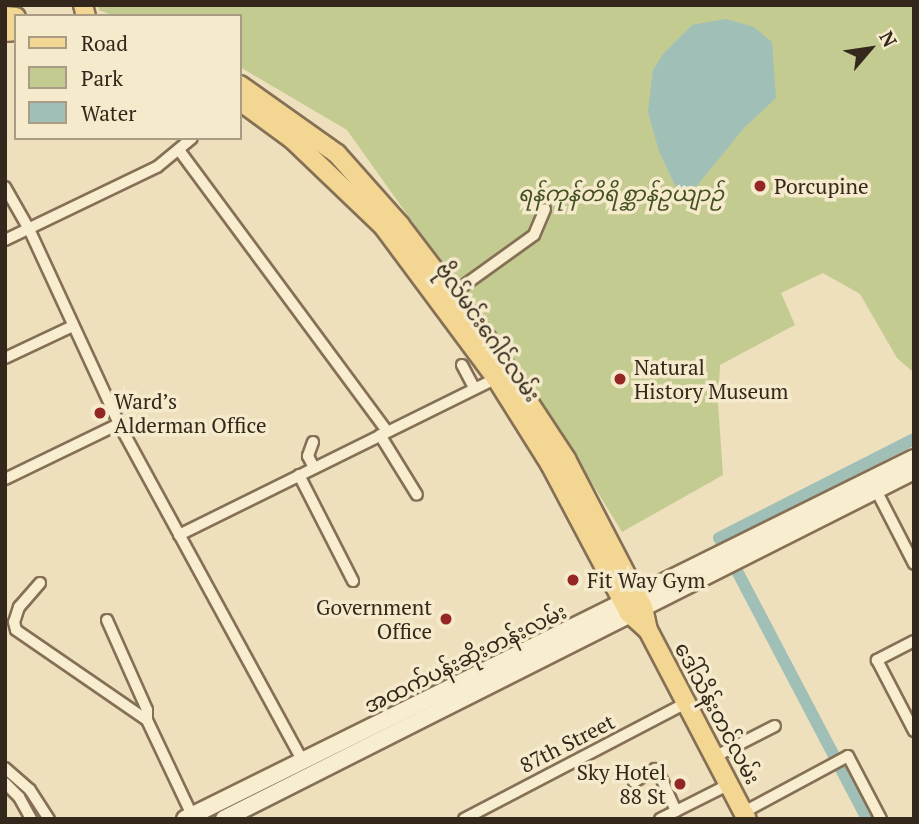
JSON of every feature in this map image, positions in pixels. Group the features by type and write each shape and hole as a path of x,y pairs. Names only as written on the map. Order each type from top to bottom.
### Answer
{"main road":[{"path":"242,86 337,154 400,225 453,294 496,370 566,459 608,540 633,605"},
{"name":"ဗိုလ်မင်းဂေါင်လမ်း","path":"242,102 293,140 383,226 496,370 633,605"},
{"name":"အထက်ပန်းဆိုးတန်းလမ်း","path":"874,485 914,458"},
{"name":"အထက်ပန်းဆိုးတန်းလမ်း","path":"224,819 382,730 874,485 914,471"},
{"name":"ဒေါ်သိန်းတင်လမ်း","path":"633,605 688,702 745,815"},
{"name":"အထက်ပန်းဆိုးတန်းလမ်း","path":"188,817 213,813 303,761 382,730"}],"street":[{"path":"5,240 157,167 190,140"},
{"path":"180,150 384,433 417,495"},
{"path":"5,187 29,229 120,424 303,761"},
{"path":"453,294 534,235 545,209"},
{"path":"5,358 73,326"},
{"path":"462,365 474,388"},
{"path":"179,535 474,388 496,370"},
{"path":"5,480 120,424"},
{"path":"313,442 308,456 314,468"},
{"path":"299,475 353,581"},
{"path":"874,485 914,564"},
{"path":"40,583 19,607 14,622 16,630 147,720"},
{"path":"107,620 147,710 147,720 188,817"},
{"path":"914,641 877,660 914,731"},
{"name":"87th Street","path":"464,819 688,702"},
{"path":"716,756 775,726"},
{"path":"745,815 848,756 881,819"},
{"path":"5,768 30,790 49,819"},
{"path":"634,782 654,769 658,771 676,811"},
{"path":"5,783 19,797 31,819"},
{"path":"660,819 730,785"}],"green space":[{"name":"ရန်ကုန်တိရိစ္ဆာန်ဥယျာဉ်","path":"98,5 914,5 914,373 897,358 860,294 823,273 781,293 795,325 720,365 718,403 723,475 622,532 554,421 347,130 242,68 242,14 109,14 99,10"}],"water":[{"path":"726,19 754,27 772,42 776,98 744,128 690,194 680,196 659,151 648,112 653,70 663,54 692,25"}],"waterway":[{"path":"723,544 719,538 914,439"},
{"path":"737,571 867,819"}],"place":[{"name":"Porcupine","path":"760,186"},
{"name":"Natural History Museum","path":"620,379"},
{"name":"Ward’s Alderman Office","path":"100,413"},
{"name":"Fit Way Gym","path":"573,580"},
{"name":"Government Office","path":"446,619"},
{"name":"Sky Hotel 88 St","path":"680,784"}]}
